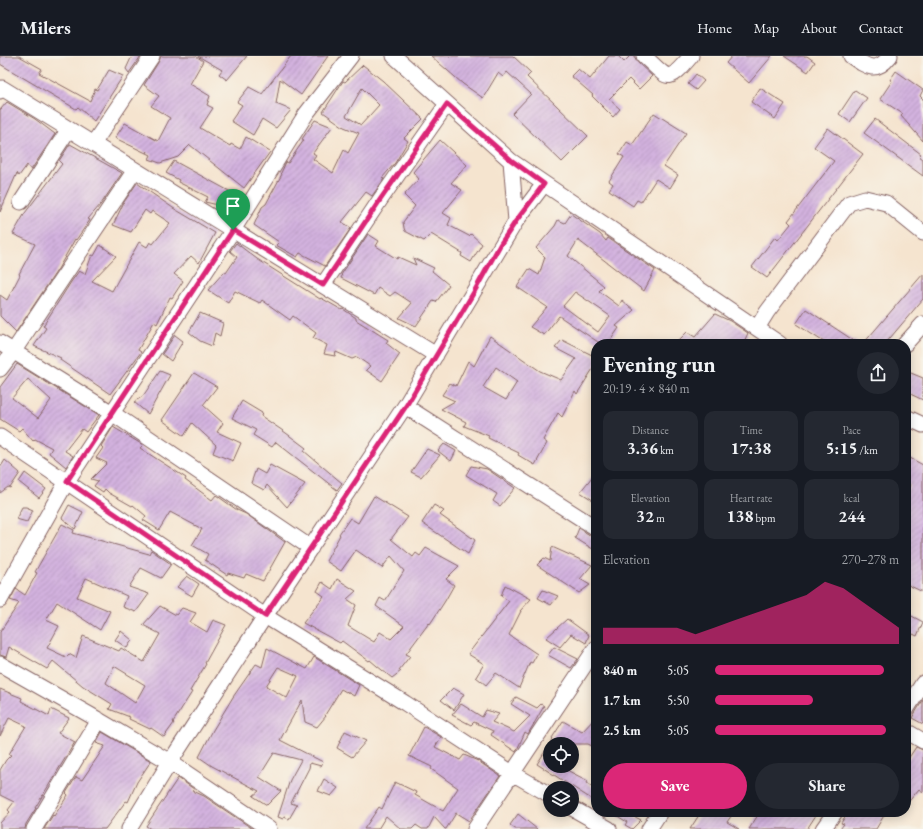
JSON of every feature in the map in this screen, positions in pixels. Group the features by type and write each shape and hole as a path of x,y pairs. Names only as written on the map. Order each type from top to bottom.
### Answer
{"street":[{"path":"93,144 152,56"},
{"path":"0,600 67,481 233,230 306,114 350,56"},
{"path":"394,56 511,160 773,339"},
{"path":"644,56 664,74 672,76 677,73 691,56"},
{"path":"851,56 859,62 873,67 878,67 884,64 890,56"},
{"path":"1,88 436,355"},
{"path":"323,285 447,104"},
{"path":"21,202 69,129"},
{"path":"511,160 516,221"},
{"path":"0,369 13,352 135,170"},
{"path":"129,829 170,762 265,616 406,406 516,221 544,184"},
{"path":"757,328 767,312 849,203 865,198 886,203 923,233"},
{"path":"910,339 923,324"},
{"path":"0,343 112,413 312,548"},
{"path":"406,406 591,525"},
{"path":"0,437 265,616 543,791"},
{"path":"475,829 591,655"},
{"path":"0,664 170,762 269,829"},
{"path":"911,702 923,682"},
{"path":"34,829 99,720"},
{"path":"911,734 923,741"},
{"path":"579,812 609,829"},
{"path":"648,829 656,817"},
{"path":"824,829 832,817"}],"building":[{"path":"0,56 19,56 42,69 39,73 90,101 95,89 97,90 109,70 123,76 94,121 78,107 76,109 0,64"},
{"path":"132,56 141,56 129,73 126,69"},
{"path":"161,56 196,56 203,61 190,84 210,96 207,105 213,108 200,128 230,146 231,144 240,149 246,137 270,152 244,188 190,145 178,157 160,163 149,159 151,155 147,153 148,151 146,153 115,138 125,123 158,141 170,118 151,106 159,96 144,85"},
{"path":"198,56 247,56 227,80 219,74 222,70"},
{"path":"291,56 328,56 301,95 280,79 276,104 291,110 276,128 262,119 253,135 231,121 242,105 237,102 249,87 262,94"},
{"path":"431,56 513,56 531,73 527,77 588,136 562,162 512,114 531,94 507,72 503,77 498,73 483,98 463,84"},
{"path":"609,56 618,56 624,62 630,56 634,56 638,63 652,76 639,89 629,79 609,99 620,109 613,117 592,96 593,95 571,76 578,69 590,79"},
{"path":"732,56 772,56 749,83 726,63"},
{"path":"784,56 807,56 815,62 808,72"},
{"path":"363,65 383,81 423,119 404,138 408,141 395,163 382,178 384,179 372,196 366,192 342,222 351,228 325,266 300,253 297,257 276,245 279,242 254,225 262,207 266,204 282,174 281,173 286,162 288,163 304,140 302,139 315,120 332,127 313,153 316,155 313,159 333,173 344,150 348,153 359,133 344,127 323,112 343,81 345,82","holes":["362,88 379,105 361,125 346,116"]},
{"path":"896,71 923,90 920,96 923,99 923,141 901,116 903,114 880,99 892,81 890,80"},
{"path":"696,74 704,81 696,90 688,84"},
{"path":"760,88 785,104 775,119 751,102"},
{"path":"855,90 867,98 850,122 839,114"},
{"path":"7,102 35,119 55,134 31,170 27,165 19,176 17,173 0,212 0,110"},
{"path":"654,113 686,133 664,166 678,175 670,188 656,179 641,202 637,200 633,206 609,190 613,184 609,181 624,157 619,154 627,142 632,145"},
{"path":"875,119 921,154 919,156 923,159 923,176 864,133"},
{"path":"828,128 863,154 767,278 752,267 775,237 778,240 791,224 788,221 834,161 814,147"},
{"path":"440,140 467,165 451,183 462,190 443,213 451,218 448,225 469,236 471,234 482,244 471,262 461,256 462,253 431,234 424,241 405,231 404,228 403,222 415,206 404,195 419,179 413,172"},
{"path":"70,144 122,173 101,204 88,219 90,220 76,240 75,239 58,269 16,332 0,316 0,295 7,300 35,244 13,234 25,213 62,164 59,161"},
{"path":"174,161 242,198 232,215 216,208 218,205 205,202 208,197 178,182 179,180 166,173"},
{"path":"137,183 173,208 215,233 199,263 191,256 174,274 183,281 172,298 170,297 157,324 154,322 138,350 141,352 110,394 60,360 61,358 34,346 46,328 43,326 71,282 79,271 85,274 92,255 94,256 100,245 116,256 92,281 112,291 139,242 147,247 150,242 153,244 170,223 152,211 150,214 145,210 131,232 113,225 124,202"},
{"path":"571,214 600,234 606,241 608,238 655,270 644,291 578,240 568,256 604,286 599,291 619,306 622,300 634,310 616,326 619,328 611,339 594,339 559,316 544,335 530,327 547,307 517,287 529,269 539,275 545,257 536,248 555,226 558,220 565,223","holes":["575,292 610,316 598,332 563,306"]},
{"path":"368,234 379,241 376,246 397,259 398,257 416,265 413,258 434,268 432,271 449,285 436,302 433,301 416,326 399,318 412,303 395,292 390,296 378,288 374,295 341,278 341,275"},
{"path":"236,243 257,259 320,299 321,298 342,310 343,309 356,318 356,320 388,340 386,343 400,354 382,381 366,370 370,366 357,357 352,359 336,352 335,356 324,354 327,345 313,338 316,333 293,316 290,320 262,300 260,303 235,291 228,303 208,290 224,272 226,273 237,257 230,251"},
{"path":"923,274 923,299 889,339 867,339"},
{"path":"806,309 851,339 819,339 796,324"},
{"path":"200,313 223,323 220,336 215,333 212,346 200,341 189,332"},
{"path":"715,314 730,321 748,333 745,339 680,339 687,332 695,337"},
{"path":"175,335 183,341 171,361 162,354"},
{"path":"490,336 540,371 561,380 576,359 555,348 562,340 591,354 591,372 577,394 575,391 562,417 558,413 543,440 547,443 535,465 518,455 519,453 488,438 489,436 464,426 466,422 441,409 455,401 442,395 450,383 456,386 468,361 474,366","holes":["496,367 517,382 506,400 483,387"]},
{"path":"17,364 99,415 86,432 82,429 65,451 73,456 66,467 49,453 52,448 35,439 33,441 22,428 19,431 0,419 0,387","holes":["28,379 51,400 38,418 12,398"]},
{"path":"160,371 170,375 148,414 134,402 143,396"},
{"path":"194,373 217,387 203,405 223,423 217,432 241,443 233,461 213,453 216,445 192,423 184,436 162,420"},
{"path":"911,373 923,378 923,400 911,394"},
{"path":"242,401 262,413 261,416 306,448 304,451 342,483 337,490 276,442 272,447 253,435 256,430 232,418"},
{"path":"113,427 143,445 140,448 186,478 185,480 212,500 216,495 285,542 263,581 246,574 244,578 228,573 227,575 205,560 208,554 192,545 202,529 170,512 159,530 143,520 146,516 133,505 132,506 109,493 105,489 103,492 94,486 98,481 91,479 107,463 96,458 103,448 101,446"},
{"path":"444,444 456,451 451,461 438,451"},
{"path":"427,449 440,455 421,477 411,472"},
{"path":"911,459 923,465 923,592 911,586"},
{"path":"5,460 20,473 10,488 8,487 0,493 0,468"},
{"path":"270,465 305,484 287,507 267,485 264,490 251,483 256,469 265,474"},
{"path":"471,466 487,469 515,488 500,506 493,501 497,494 466,475"},
{"path":"25,473 46,489 39,498 19,482"},
{"path":"591,478 591,499 580,492"},
{"path":"374,496 408,517 391,539 413,557 416,553 420,556 426,548 459,566 446,579 454,585 445,601 430,624 429,623 406,654 410,656 399,670 401,671 392,678 370,660 369,661 342,641 340,643 303,623 324,596 317,591 322,582 332,589 337,579 356,591 347,599 356,605 348,626 374,642 380,632 391,639 404,626 376,606 380,598 385,601 404,571 391,556 382,568 356,550 341,571 326,561 340,535 339,534 350,518 358,523"},
{"path":"69,505 83,512 75,529 62,518"},
{"path":"434,505 444,511 440,515 475,540 468,554 422,523"},
{"path":"22,507 33,510 27,522 16,519"},
{"path":"62,524 74,530 73,533 149,554 151,550 171,564 161,578 141,568 129,587 149,594 136,612 123,607 127,596 86,578 77,597 110,611 100,630 57,602 46,620 59,626 47,648 66,657 69,654 76,658 83,636 119,651 121,648 144,662 160,634 143,625 160,606 176,615 182,608 196,613 190,622 207,632 213,620 226,625 190,691 192,692 164,737 151,728 150,729 129,719 130,717 109,709 112,704 83,686 53,661 47,669 9,647 6,657 0,655 0,632 19,603 10,600 16,589 25,595 37,573 35,572","holes":["114,666 145,685 135,703 106,683"]},
{"path":"579,528 591,536 591,548 575,538"},
{"path":"552,547 591,565 580,579 590,585 579,593 537,565 544,558 550,561"},
{"path":"187,576 199,584 192,596 177,587"},
{"path":"505,585 531,599 520,611 509,635 537,654 532,663 530,662 519,688 496,673 486,685 476,677 484,664 468,654 509,601 501,596"},
{"path":"543,590 558,596 551,605 538,598"},
{"path":"911,616 923,622 917,636 913,634 911,637"},
{"path":"567,619 589,635 586,643 571,634 560,647 546,638"},
{"path":"121,631 132,640 127,648 115,640"},
{"path":"554,647 578,659 571,668 548,655"},
{"path":"267,648 307,669 314,657 359,685 354,696 341,689 325,715 326,716 317,727 305,722 302,700 280,740 323,762 321,766 310,763 309,768 291,803 297,805 289,819 278,817 290,780 301,760 274,753 259,777 281,791 267,805 253,796 259,791 212,766 199,757 233,697 256,664 262,667","holes":["278,667 298,676 287,698 266,686"]},
{"path":"453,688 464,694 454,710 441,700"},
{"path":"0,689 22,698 21,701 49,716 51,709 69,718 58,733 75,742 35,808 26,824 25,829 0,829 0,823 10,812 8,810 14,802 0,795 0,770 11,755 9,754 26,726 9,718 0,736"},
{"path":"516,697 537,708 541,704 544,706 528,734 525,732 516,752 491,735 493,731 474,722 471,725 452,715 461,704 482,717 486,710 499,714 492,722 514,732 530,716 511,704"},
{"path":"923,700 923,724 912,718"},
{"path":"563,721 582,732 591,722 591,746 579,744 579,737 553,737"},
{"path":"424,727 441,737 435,747 460,760 464,755 478,761 500,776 469,821 456,813 446,829 434,817 428,829 422,829 416,825 412,829 401,829 386,816 378,829 364,829 379,807 382,809 395,782 416,792 415,795 443,811 458,788 431,769 432,767 409,756"},
{"path":"345,731 366,741 352,757 337,748"},
{"path":"102,732 151,761 137,782 128,802 126,801 105,829 44,829 68,795 66,793 76,777 82,780 105,746 96,743"},
{"path":"916,747 923,750 923,792 919,789 911,799 911,754"},
{"path":"543,755 543,768 537,764"},
{"path":"551,773 573,773 588,781 587,783 591,786 591,799 579,791 579,781 563,781"},
{"path":"178,778 194,789 193,791 204,796 253,829 151,829 146,826"},
{"path":"324,779 338,788 331,796 318,791"},
{"path":"518,814 537,829 515,829 510,825"},
{"path":"619,817 635,817 641,820 632,829 625,825 627,822"},
{"path":"698,817 730,817 727,822 739,829 690,829"},
{"path":"757,817 815,817 807,829 749,829"},
{"path":"845,817 883,817 876,829 840,829 844,824 841,823"}],"route":[{"path":"447,104 511,160 544,184 500,245 474,292 406,406 265,616 67,481 233,230 323,285 447,104"}]}
